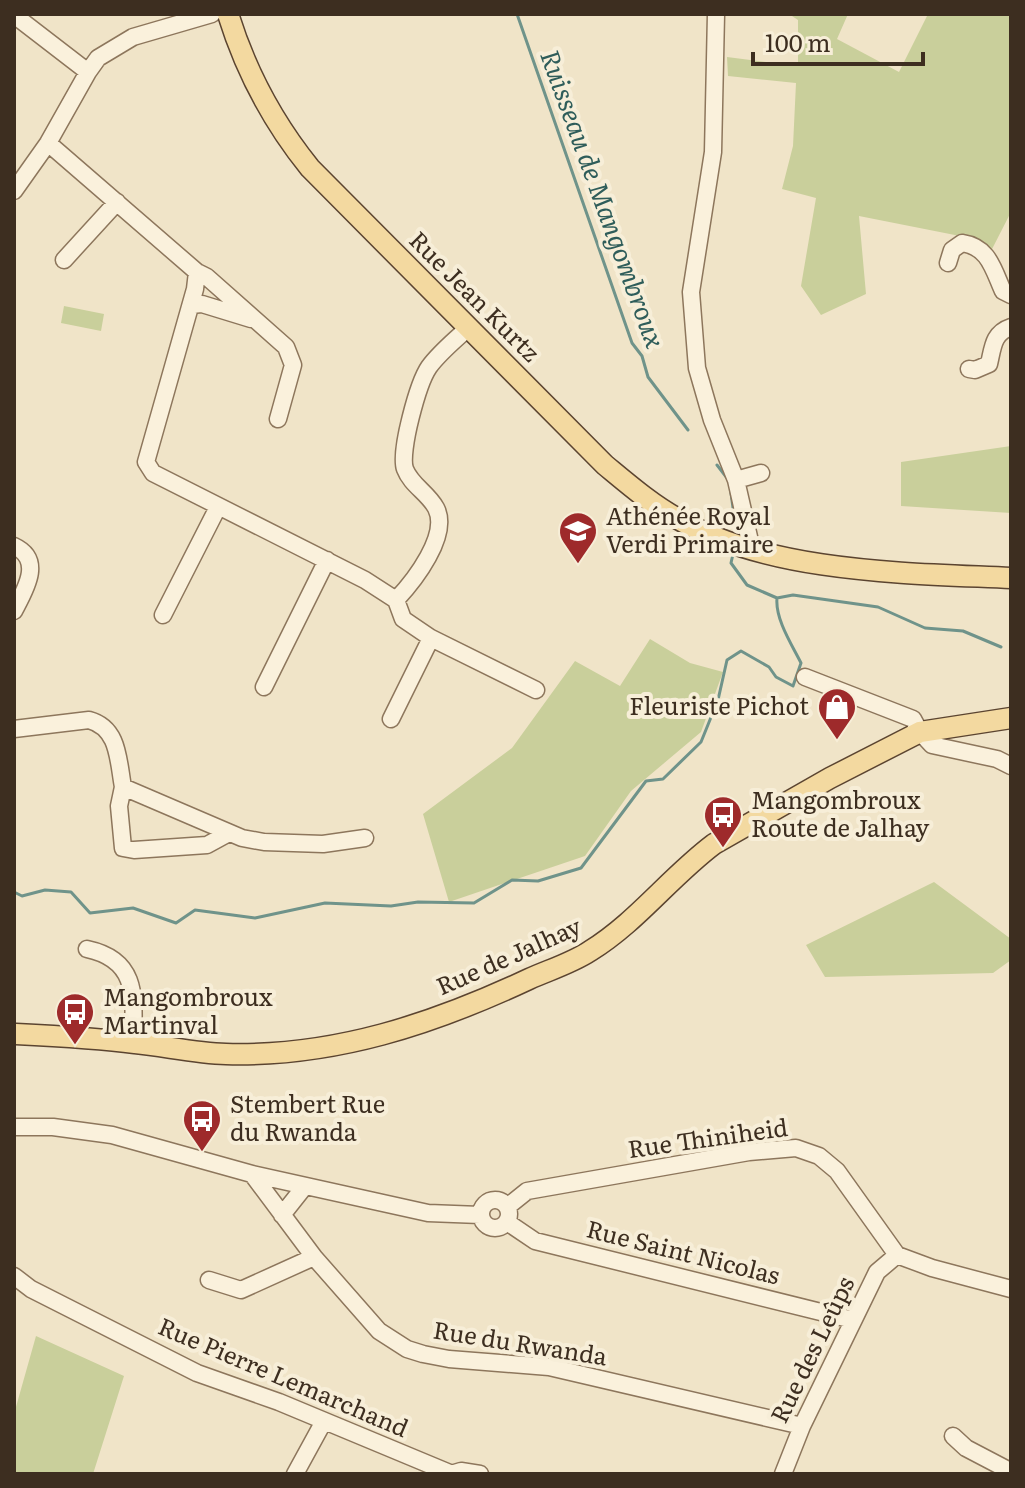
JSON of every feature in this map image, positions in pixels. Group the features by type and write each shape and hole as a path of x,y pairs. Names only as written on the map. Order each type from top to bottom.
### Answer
{"main road":[{"name":"Rue Jean Kurtz","path":"228,14 255,85 288,140 310,168 605,465 641,496 701,531 789,560 1011,578"},
{"name":"Rue de Jalhay","path":"14,1034 224,1054 308,1050 366,1039 466,1008 588,953 639,914 714,844 830,778 920,732 1011,718"}],"street":[{"path":"14,191 48,143 98,58 133,37 212,14"},
{"path":"716,14 713,152 691,292 697,368 712,420 736,480 752,550"},
{"path":"14,15 88,72"},
{"path":"48,143 286,347 293,365 278,419"},
{"path":"64,260 117,202"},
{"path":"948,263 952,250 962,243 973,244 992,262 1003,291 1011,295"},
{"path":"197,272 191,305 146,462 153,473 365,580 396,600 403,619 431,638 536,690"},
{"path":"191,305 202,304 255,320"},
{"path":"969,369 975,370 989,364 994,339 1001,331 1011,327"},
{"path":"396,600 414,580 432,548 439,521 436,508 405,468 403,454 421,381 429,366 468,328"},
{"path":"736,480 761,473"},
{"path":"163,615 218,507"},
{"path":"14,546 21,549 30,561 31,574 14,611"},
{"path":"264,687 327,560"},
{"path":"391,719 431,638"},
{"path":"805,677 913,719 932,745 997,759 1011,766"},
{"path":"14,729 89,720 101,723 110,731 123,787 119,806 123,848 207,845 229,833"},
{"path":"123,787 229,833 264,842 323,844 365,838"},
{"path":"87,949 114,958 124,969 132,999 133,1043"},
{"path":"14,1127 53,1127 112,1135 252,1174 428,1213 480,1215 484,1224 493,1229 507,1215"},
{"name":"Rue Thiniheid","path":"507,1215 527,1191 749,1152 796,1148 819,1156 837,1171 897,1255"},
{"name":"Rue du Rwanda","path":"252,1174 314,1257 379,1331 407,1349 449,1359 549,1367 802,1426"},
{"path":"282,1215 305,1186"},
{"name":"Rue Saint Nicolas","path":"507,1215 535,1241 853,1320"},
{"path":"897,1255 932,1268 1011,1289"},
{"name":"Rue des Leûps","path":"783,1474 802,1426 877,1272 897,1255"},
{"path":"209,1280 241,1290 314,1257"},
{"name":"Rue Pierre Lemarchand","path":"14,1276 31,1289 197,1373 452,1474"},
{"path":"295,1474 324,1421"},
{"path":"953,1436 966,1448 1008,1471"},
{"path":"452,1474 461,1471 480,1474"}],"green space":[{"path":"789,14 848,14 837,39 899,72 928,14 1011,14 1011,212 990,253 970,238 859,216 866,294 821,315 801,286 816,198 782,189 793,146 796,83 728,76 727,57 798,66 798,20"},
{"path":"64,306 104,314 101,331 61,323"},
{"path":"1011,446 1011,513 901,506 901,462"},
{"path":"650,639 690,663 723,672 701,732 631,791 585,856 449,902 423,814 512,748 575,661 620,686"},
{"path":"934,882 1011,939 1011,960 993,973 825,977 806,945"},
{"path":"36,1336 124,1376 93,1474 14,1474 14,1414"}],"waterway":[{"name":"Ruisseau de Mangombroux","path":"517,14 632,343 642,356 648,377 688,430"},
{"name":"Ruisseau de Mangombroux","path":"717,465 727,478"},
{"name":"Ruisseau de Mangombroux","path":"731,493 737,537"},
{"name":"Ruisseau de Mangombroux","path":"733,554 731,563 747,585 777,598 793,595 878,607 925,628 963,631 1001,647"},
{"path":"14,892 22,896 45,890 71,892 90,913 133,908 176,923 195,910 255,918 325,903 391,906 418,902 474,903 512,880 538,881 581,868 646,781 663,779 701,742 718,700 727,660 741,651 793,686 801,663 781,623 777,598"}],"place":[{"name":"Athénée Royal Verdi Primaire","path":"578,565"},
{"name":"Fleuriste Pichot","path":"837,741"},
{"name":"Mangombroux Route de Jalhay","path":"723,849"},
{"name":"Mangombroux Martinval","path":"75,1046"},
{"name":"Stembert Rue du Rwanda","path":"202,1153"}]}
